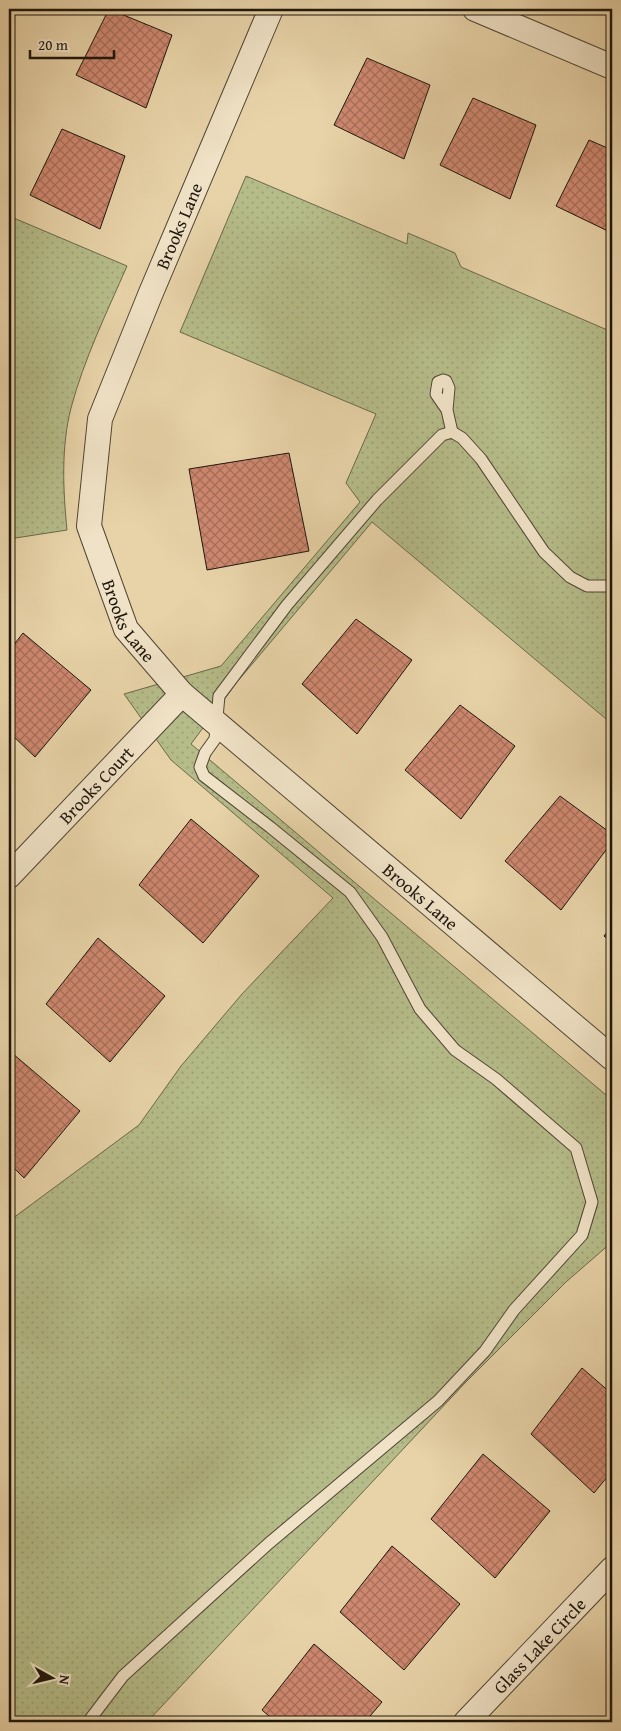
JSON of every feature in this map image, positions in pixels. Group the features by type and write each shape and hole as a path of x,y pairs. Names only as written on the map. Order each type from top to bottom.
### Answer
{"street":[{"name":"Brooks Lane","path":"271,9 150,294 100,418 89,526 126,629 182,694 612,1058"},
{"path":"475,9 612,67"},
{"name":"Brooks Court","path":"9,876 182,694"},
{"name":"Glass Lake Circle","path":"466,1722 612,1569"}],"lane":[{"path":"447,410 452,432 462,438 481,459 544,552 570,577 587,586 612,586"},
{"path":"88,1722 123,1676 268,1544 438,1401 485,1351 514,1310 582,1235 592,1202 576,1148 496,1079 455,1050 420,1009 382,937 350,892 270,826 204,776 200,767 205,752 215,739 219,696 287,605 377,500 442,435 452,432"}],"green space":[{"path":"246,176 407,244 408,233 455,253 461,267 612,332 612,724 372,522 237,682 191,744 612,1100 612,1242 566,1282 466,1382 147,1722 9,1722 9,1221 139,1125 181,1066 242,994 333,898 171,760 124,694 221,666 360,502 346,483 376,414 180,332"},
{"path":"9,216 127,266 89,354 71,408 64,453 67,530 9,539"}],"building":[{"path":"109,9 172,35 146,108 76,75"},
{"path":"367,58 430,85 404,159 334,125"},
{"path":"473,98 536,125 510,199 440,165"},
{"path":"62,129 125,156 100,229 30,195"},
{"path":"589,140 612,150 612,233 556,206"},
{"path":"289,453 309,551 207,570 189,469"},
{"path":"356,619 412,660 357,734 302,684"},
{"path":"23,633 91,690 35,757 9,732 9,651"},
{"path":"460,705 515,746 461,819 405,770"},
{"path":"560,796 612,834 612,842 561,910 505,861"},
{"path":"191,819 259,876 203,943 139,885"},
{"path":"612,926 612,943 604,936"},
{"path":"98,938 165,996 110,1062 46,1004"},
{"path":"12,1053 80,1111 24,1178 9,1163 9,1058"},
{"path":"582,1368 612,1394 612,1471 594,1493 531,1434"},
{"path":"483,1454 550,1511 495,1578 431,1519"},
{"path":"392,1546 460,1604 404,1670 340,1612"},
{"path":"314,1644 382,1702 365,1722 276,1722 262,1710"}]}
